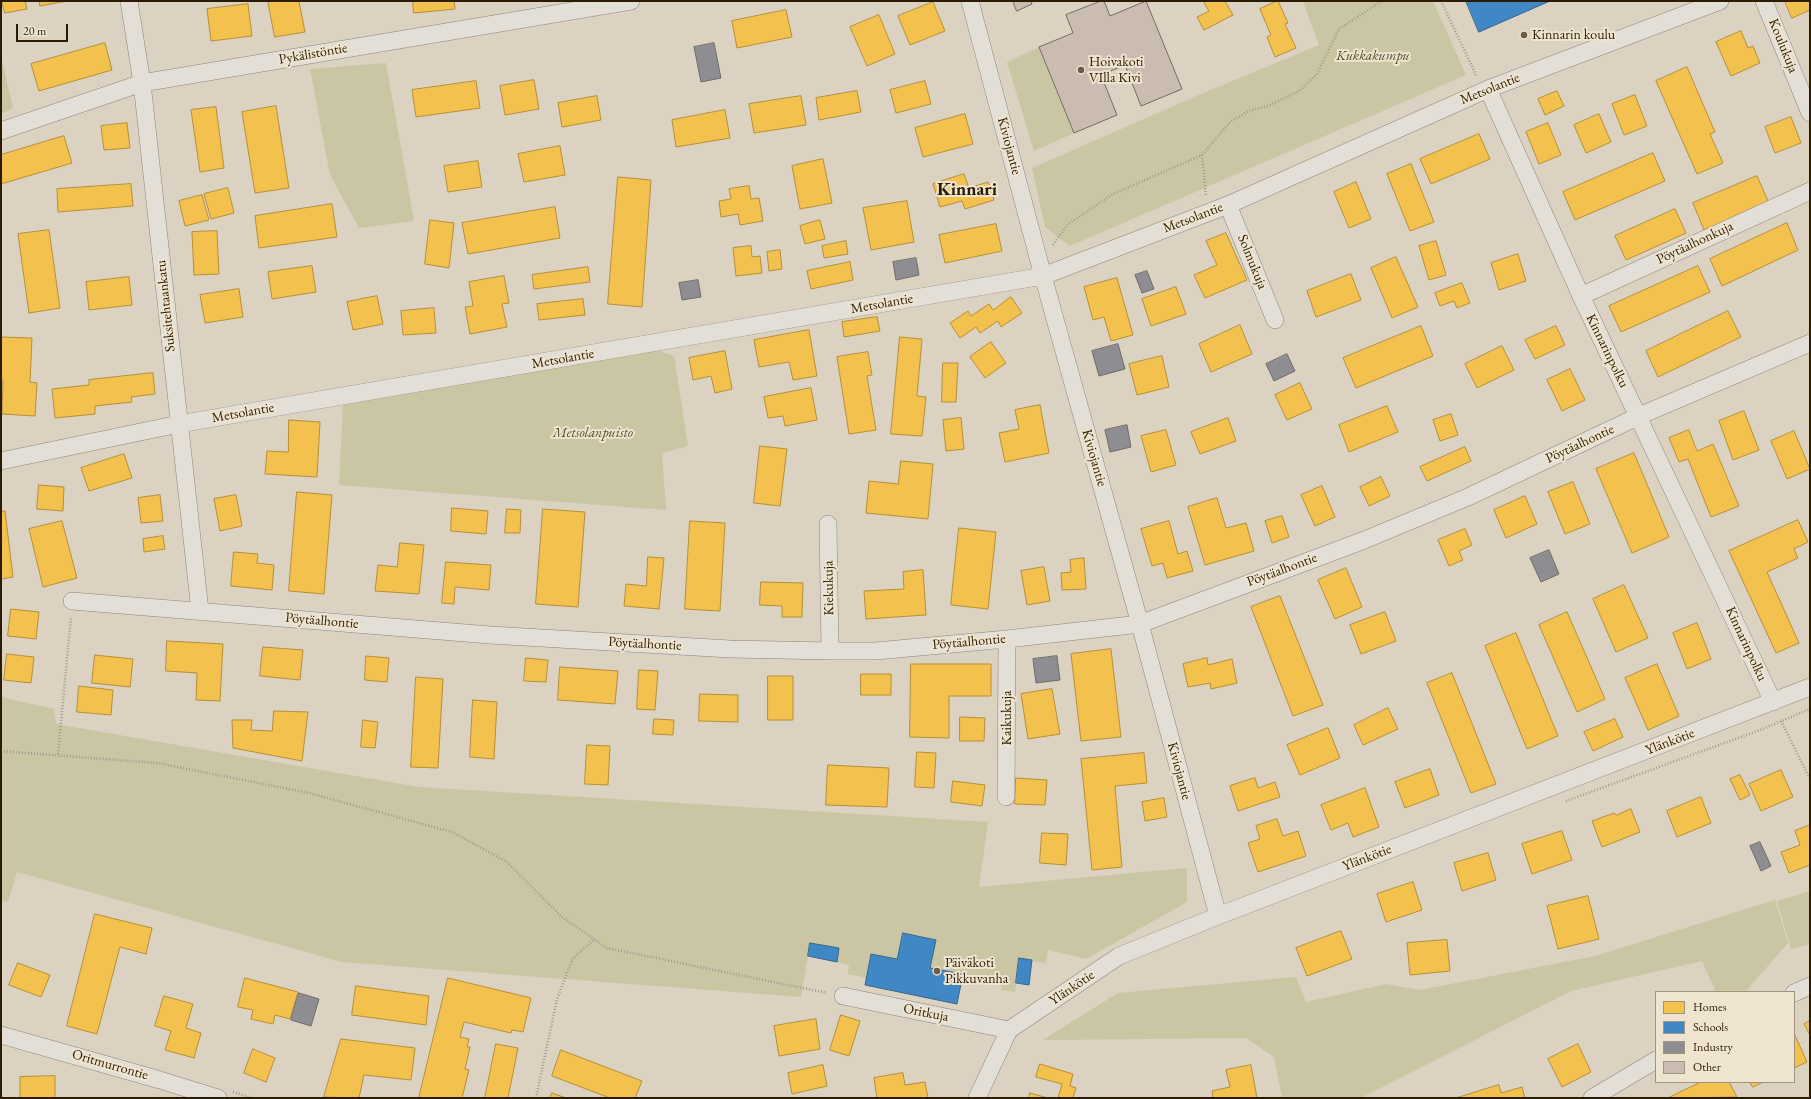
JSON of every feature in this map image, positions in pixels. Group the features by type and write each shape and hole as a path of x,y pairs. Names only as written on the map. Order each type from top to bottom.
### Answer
{"street":[{"name":"Suksitehtaankatu","path":"129,1 142,83 200,611"},
{"name":"Pykälistöntie","path":"1,131 142,83 631,1"},
{"name":"Kiviojantie","path":"970,1 1043,276 1140,624 1218,916"},
{"name":"Metsolantie","path":"1,460 179,424 1043,276 1228,205 1488,89 1720,1"},
{"name":"Koulukuja","path":"1764,1 1810,113"},
{"name":"Kinnarinpolku","path":"1488,89 1581,296 1773,702"},
{"name":"Pöytäalhonkuja","path":"1581,296 1810,191"},
{"name":"Solmukuja","path":"1228,205 1275,320"},
{"name":"Pöytäalhontie","path":"72,601 490,635 730,649 876,651 1007,639 1140,624 1362,541 1468,497 1639,416 1810,343"},
{"name":"Kiekukuja","path":"828,524 830,651"},
{"name":"Kaikukuja","path":"1006,796 1007,639"},
{"name":"Ylänkötie","path":"1009,1030 1119,956 1218,916 1810,687"},
{"path":"1795,993 1810,986"},
{"name":"Oritkuja","path":"843,996 1009,1030"},
{"path":"977,1098 1009,1030"},
{"name":"Oritmurrontie","path":"1,1035 218,1098"},
{"path":"1592,1098 1655,1061"}],"path":[{"path":"1038,257 1050,255 1053,244 1067,225 1113,194 1202,155 1231,121 1250,110 1268,106 1299,91 1317,74 1339,29 1382,1"},
{"path":"1441,1 1479,81 1488,89"},
{"path":"1202,155 1206,196"},
{"path":"1199,199 1213,193"},
{"path":"58,754 72,601"},
{"path":"1773,702 1810,779"},
{"path":"1558,804 1782,722 1810,708"},
{"path":"1,751 58,754 157,763 309,793 452,832 507,862 562,917 607,948 843,996"},
{"path":"536,1098 557,999 573,958 595,939"}],"green space":[{"name":"Kukkakumpu","path":"1303,1 1433,1 1466,75 1070,246 1045,227 1032,168 1194,97 1319,45"},
{"path":"1039,47 1074,133 1034,151 1007,62"},
{"path":"1,57 13,108 1,114"},
{"path":"386,63 414,221 359,228 330,175 310,69"},
{"name":"Metsolanpuisto","path":"656,350 674,356 688,446 662,453 666,510 339,485 343,405"},
{"path":"1,697 54,709 56,724 419,787 988,822 979,887 1187,868 1187,902 1086,959 1048,950 1046,963 1019,959 1015,992 1001,990 1002,983 962,977 963,974 930,968 936,940 903,933 897,959 871,954 866,978 848,974 849,965 808,956 801,997 342,962 17,872 8,902 1,900"},
{"path":"1810,891 1810,944 1791,949 1777,901"},
{"path":"1775,900 1788,943 1746,991 1716,991 1702,961 1571,991 1363,1097 1282,1098 1274,1057 1246,1038 1043,1040 1118,993 1296,977 1306,1002 1386,984 1420,990 1595,956"}],"building: Homes":[{"path":"2,1 25,1 27,9 5,13"},
{"path":"40,1 67,1 40,6"},
{"path":"268,1 299,1 305,32 275,37"},
{"path":"413,1 454,1 455,9 414,13"},
{"path":"1207,1 1225,1 1233,15 1204,30 1197,17 1209,11 1204,3"},
{"path":"1278,1 1288,23 1285,24 1296,48 1275,57 1267,37 1271,35 1260,9"},
{"path":"1785,1 1810,1 1810,10 1792,18"},
{"path":"933,2 945,31 910,45 898,16"},
{"path":"248,4 252,36 211,41 207,9"},
{"path":"786,10 792,37 737,48 732,21"},
{"path":"879,15 895,54 867,66 850,27"},
{"path":"1741,31 1748,48 1753,46 1760,63 1731,76 1716,42"},
{"path":"105,43 112,70 39,91 31,64"},
{"path":"1687,67 1715,132 1710,134 1723,163 1697,174 1656,81"},
{"path":"534,80 539,109 505,115 500,86"},
{"path":"476,81 480,108 416,117 412,90"},
{"path":"925,81 931,104 896,113 890,90"},
{"path":"857,91 861,112 819,120 816,98"},
{"path":"1557,91 1564,106 1545,115 1538,99"},
{"path":"1635,95 1647,126 1624,135 1612,104"},
{"path":"597,96 601,120 562,127 558,103"},
{"path":"801,96 806,125 754,133 749,104"},
{"path":"276,106 289,188 255,193 242,112"},
{"path":"216,107 224,168 200,172 191,110"},
{"path":"725,110 730,138 676,147 672,120"},
{"path":"965,114 973,144 923,157 915,128"},
{"path":"1599,114 1611,142 1586,153 1574,125"},
{"path":"1791,117 1801,143 1775,153 1765,127"},
{"path":"127,123 130,148 104,150 101,126"},
{"path":"1548,123 1561,155 1539,164 1526,132"},
{"path":"1479,134 1490,159 1431,184 1420,159"},
{"path":"64,136 72,163 1,184 1,155"},
{"path":"560,146 565,175 524,182 518,154"},
{"path":"1653,153 1665,181 1575,220 1563,192"},
{"path":"823,159 832,203 800,209 792,166"},
{"path":"478,161 482,187 448,192 444,166"},
{"path":"1411,164 1434,222 1410,231 1387,174"},
{"path":"964,174 969,188 988,182 994,200 965,209 962,201 940,207 933,184"},
{"path":"1757,176 1769,203 1704,230 1693,203"},
{"path":"618,177 651,180 642,307 608,304"},
{"path":"1356,182 1371,219 1349,228 1334,192"},
{"path":"131,184 133,206 58,212 57,189"},
{"path":"749,186 751,199 759,198 763,221 740,225 738,214 721,217 719,201 731,199 729,189"},
{"path":"228,188 234,213 211,219 204,194"},
{"path":"202,195 209,220 185,226 179,201"},
{"path":"907,201 914,242 871,250 863,208"},
{"path":"332,204 337,237 259,248 255,216"},
{"path":"555,207 560,238 468,254 462,223"},
{"path":"1675,209 1686,233 1626,260 1615,236"},
{"path":"430,220 454,223 449,268 425,264"},
{"path":"820,220 825,239 805,244 800,226"},
{"path":"1787,223 1798,250 1722,286 1710,259"},
{"path":"996,224 1002,251 945,263 939,235"},
{"path":"49,230 60,308 29,313 18,234"},
{"path":"217,231 219,274 194,275 192,232"},
{"path":"1226,233 1247,280 1205,298 1194,275 1217,265 1206,241"},
{"path":"846,241 848,254 824,258 822,246"},
{"path":"1436,241 1446,275 1429,280 1419,246"},
{"path":"751,246 752,257 760,256 762,273 736,276 733,248"},
{"path":"780,250 782,269 769,271 767,252"},
{"path":"1518,254 1526,281 1499,290 1491,263"},
{"path":"1396,257 1418,307 1392,318 1371,268"},
{"path":"850,262 853,280 811,289 807,271"},
{"path":"312,266 316,292 272,299 268,272"},
{"path":"1698,266 1710,292 1621,332 1609,306"},
{"path":"588,267 590,282 534,289 532,275"},
{"path":"1351,274 1361,300 1316,317 1307,291"},
{"path":"504,276 509,303 502,304 507,327 470,334 465,307 473,306 469,282"},
{"path":"129,277 132,305 89,310 86,282"},
{"path":"1117,278 1133,335 1111,341 1104,317 1093,320 1084,287"},
{"path":"1462,283 1470,303 1457,308 1454,301 1440,306 1435,293"},
{"path":"1176,287 1186,314 1151,326 1142,299"},
{"path":"239,289 243,317 205,323 200,295"},
{"path":"377,296 383,324 353,330 347,302"},
{"path":"1011,297 1022,313 1001,327 998,321 980,333 976,327 960,338 950,323 968,311 971,316 989,304 993,310"},
{"path":"583,299 585,315 539,320 537,304"},
{"path":"434,308 436,333 403,335 401,311"},
{"path":"1728,311 1741,337 1658,377 1646,351"},
{"path":"877,317 880,331 844,337 842,322"},
{"path":"1240,325 1252,354 1211,372 1199,344"},
{"path":"1421,326 1433,356 1356,388 1343,358"},
{"path":"1556,326 1565,345 1535,359 1525,340"},
{"path":"809,330 817,376 793,380 789,362 759,367 754,340"},
{"path":"1,337 32,338 30,382 37,383 35,416 2,414 3,380 1,380"},
{"path":"900,337 922,339 917,396 926,397 922,436 891,434"},
{"path":"991,342 1006,363 985,378 970,357"},
{"path":"1502,346 1514,370 1477,388 1465,364"},
{"path":"725,351 732,389 715,393 711,376 693,380 689,358"},
{"path":"868,352 872,375 867,376 876,430 849,434 837,357"},
{"path":"1162,356 1169,387 1137,395 1129,364"},
{"path":"943,363 958,363 956,402 942,402"},
{"path":"1570,369 1585,400 1562,411 1547,380"},
{"path":"153,373 155,394 131,397 132,402 95,406 95,414 55,418 52,389 89,385 89,380"},
{"path":"1300,383 1312,409 1287,420 1275,395"},
{"path":"811,388 817,420 785,426 783,416 768,418 764,397"},
{"path":"1040,405 1049,453 1005,462 999,433 1019,429 1015,410"},
{"path":"1387,406 1398,432 1349,452 1339,425"},
{"path":"1744,411 1759,450 1733,460 1719,421"},
{"path":"1451,414 1458,435 1440,441 1433,420"},
{"path":"961,418 964,449 946,451 943,420"},
{"path":"1228,418 1236,441 1200,454 1191,432"},
{"path":"289,420 320,422 317,477 265,474 267,451 288,452"},
{"path":"1166,430 1176,465 1151,472 1141,436"},
{"path":"1689,430 1697,451 1713,444 1739,506 1711,517 1688,459 1679,462 1669,438"},
{"path":"1794,431 1810,469 1787,479 1771,441"},
{"path":"760,446 787,449 780,506 754,503"},
{"path":"1465,447 1471,461 1427,481 1420,467"},
{"path":"1634,453 1669,537 1632,553 1596,469"},
{"path":"124,454 132,478 89,491 81,468"},
{"path":"901,461 933,464 928,519 866,513 869,481 898,484"},
{"path":"1381,477 1390,496 1369,506 1360,487"},
{"path":"1573,482 1590,524 1565,534 1548,492"},
{"path":"39,485 64,487 63,511 37,509"},
{"path":"1322,486 1335,517 1315,526 1301,495"},
{"path":"297,492 332,495 324,594 289,591"},
{"path":"160,495 163,521 141,523 138,498"},
{"path":"236,495 242,526 220,531 214,499"},
{"path":"1525,496 1537,524 1506,538 1494,510"},
{"path":"1217,498 1226,528 1246,523 1254,551 1205,565 1188,507"},
{"path":"452,508 488,511 486,534 451,531"},
{"path":"507,509 521,510 520,533 505,533"},
{"path":"543,509 585,512 578,607 536,604"},
{"path":"1,511 5,511 13,577 1,579"},
{"path":"1282,516 1289,537 1272,543 1265,521"},
{"path":"1798,520 1808,542 1794,549 1798,558 1767,572 1799,643 1776,653 1729,551"},
{"path":"62,521 77,578 43,587 29,529"},
{"path":"690,521 725,523 720,611 685,609"},
{"path":"1169,521 1178,554 1187,551 1193,571 1167,578 1163,563 1152,566 1141,529"},
{"path":"959,528 996,532 988,609 951,605"},
{"path":"1465,529 1472,545 1459,551 1463,560 1449,566 1438,540"},
{"path":"163,536 165,549 144,552 143,539"},
{"path":"400,543 424,545 419,594 375,591 378,565 397,567"},
{"path":"234,552 258,554 257,563 274,565 272,590 231,586"},
{"path":"648,557 664,558 659,609 624,606 626,584 646,586"},
{"path":"1084,558 1086,589 1062,590 1061,573 1071,572 1070,560"},
{"path":"446,562 491,565 489,590 455,587 454,604 442,603"},
{"path":"1044,567 1050,601 1027,605 1021,571"},
{"path":"1346,568 1362,607 1335,619 1318,580"},
{"path":"923,570 926,615 866,619 864,591 904,589 903,572"},
{"path":"761,582 803,583 802,617 782,617 782,606 760,605"},
{"path":"1624,585 1648,638 1616,652 1593,599"},
{"path":"1280,596 1323,705 1293,716 1251,607"},
{"path":"11,609 39,612 36,639 8,636"},
{"path":"1385,612 1396,641 1361,654 1350,625"},
{"path":"1567,612 1605,699 1577,712 1539,625"},
{"path":"1697,623 1711,659 1687,669 1673,633"},
{"path":"1516,633 1558,736 1527,749 1485,646"},
{"path":"167,641 223,644 220,701 196,700 197,673 166,671"},
{"path":"263,647 303,650 300,680 260,676"},
{"path":"1111,649 1121,737 1081,741 1071,654"},
{"path":"7,654 34,657 31,683 4,680"},
{"path":"95,655 133,659 130,687 92,683"},
{"path":"366,656 389,658 387,682 365,680"},
{"path":"526,658 548,660 546,682 524,681"},
{"path":"1207,658 1208,665 1232,659 1237,683 1211,689 1210,683 1188,687 1183,664"},
{"path":"911,664 991,664 991,696 949,696 949,738 910,737"},
{"path":"1657,664 1679,716 1648,730 1625,678"},
{"path":"560,667 618,671 615,704 558,700"},
{"path":"639,670 658,671 655,710 637,709"},
{"path":"1452,673 1496,784 1471,793 1427,683"},
{"path":"861,674 891,674 891,695 861,695"},
{"path":"768,676 793,676 793,720 768,720"},
{"path":"416,677 443,679 438,768 411,767"},
{"path":"79,686 113,690 111,715 77,712"},
{"path":"1052,689 1060,734 1028,739 1021,694"},
{"path":"700,694 738,695 738,722 699,721"},
{"path":"473,700 497,702 494,759 470,757"},
{"path":"1388,708 1398,729 1363,745 1354,725"},
{"path":"274,711 308,712 302,761 233,748 232,720 252,720 251,730 272,731"},
{"path":"960,717 985,718 984,741 960,741"},
{"path":"654,719 674,720 673,735 653,734"},
{"path":"1615,719 1623,737 1593,751 1584,732"},
{"path":"363,720 378,722 375,748 361,747"},
{"path":"1328,728 1340,758 1300,775 1287,745"},
{"path":"587,745 610,746 608,785 585,784"},
{"path":"917,752 936,753 934,788 915,787"},
{"path":"1144,753 1147,783 1115,786 1122,867 1092,870 1081,759"},
{"path":"828,765 889,768 887,807 826,805"},
{"path":"1430,769 1439,795 1405,808 1395,782"},
{"path":"1781,770 1793,797 1761,811 1749,784"},
{"path":"1740,775 1750,795 1740,800 1730,779"},
{"path":"1016,778 1047,780 1045,805 1015,804"},
{"path":"1255,778 1258,788 1275,782 1280,797 1238,811 1230,786"},
{"path":"953,781 985,785 982,806 951,802"},
{"path":"1365,788 1379,827 1353,837 1348,823 1331,830 1321,805"},
{"path":"1701,797 1711,823 1677,837 1667,811"},
{"path":"1164,798 1167,817 1145,821 1142,802"},
{"path":"1631,809 1640,832 1602,847 1592,821 1614,813 1616,815"},
{"path":"1277,819 1283,836 1298,831 1306,856 1258,872 1248,843 1260,839 1256,826"},
{"path":"1810,825 1810,865 1789,873 1781,852 1800,845 1795,831"},
{"path":"1562,831 1572,860 1532,874 1522,844"},
{"path":"1042,833 1068,834 1066,865 1040,863"},
{"path":"1488,853 1496,880 1462,891 1454,863"},
{"path":"1413,882 1422,910 1386,922 1377,894"},
{"path":"1588,896 1599,939 1558,949 1547,906"},
{"path":"95,914 152,928 146,954 120,947 97,1034 67,1026"},
{"path":"1341,931 1352,959 1307,976 1296,948"},
{"path":"1447,940 1450,971 1410,975 1407,943"},
{"path":"18,963 50,975 41,997 9,985"},
{"path":"245,978 298,992 290,1019 275,1015 273,1024 251,1019 253,1010 238,1007"},
{"path":"448,978 531,998 523,1032 512,1030 511,1033 464,1022 460,1037 469,1039 467,1047 470,1047 465,1069 469,1070 462,1098 419,1098"},
{"path":"356,986 429,996 426,1025 352,1015"},
{"path":"164,996 193,1004 186,1028 201,1033 194,1058 165,1050 171,1031 155,1026"},
{"path":"841,1015 860,1021 849,1056 830,1050"},
{"path":"816,1019 820,1049 779,1056 774,1026"},
{"path":"1810,1021 1810,1035 1804,1024"},
{"path":"1795,1035 1807,1062 1795,1068"},
{"path":"341,1039 415,1048 411,1080 364,1075 359,1098 324,1097"},
{"path":"496,1044 518,1048 508,1098 485,1098"},
{"path":"1578,1044 1591,1072 1562,1087 1548,1059"},
{"path":"253,1049 275,1058 266,1082 244,1073"},
{"path":"561,1050 642,1081 635,1098 610,1098 552,1076"},
{"path":"1040,1064 1073,1074 1070,1086 1076,1088 1073,1098 1058,1098 1062,1084 1036,1077"},
{"path":"823,1065 827,1086 792,1094 788,1073"},
{"path":"1251,1065 1257,1098 1213,1098 1212,1091 1230,1087 1226,1070"},
{"path":"903,1073 905,1085 925,1082 928,1098 877,1098 874,1078"},
{"path":"55,1076 55,1098 20,1098 20,1077"},
{"path":"1699,1083 1730,1083 1737,1097 1668,1098"},
{"path":"1751,1083 1761,1083 1753,1087"},
{"path":"1499,1085 1501,1093 1522,1087 1525,1098 1456,1098"},
{"path":"552,1093 566,1098 550,1098"},
{"path":"1030,1093 1048,1098 1029,1098"}],"building: Schools":[{"path":"1466,1 1550,1 1479,32"},
{"path":"903,933 936,940 930,968 963,974 957,1004 865,985 871,954 897,959"},
{"path":"810,943 839,948 837,962 808,956"},
{"path":"1019,958 1032,960 1029,985 1016,983"}],"building: Industry":[{"path":"714,43 721,78 701,82 694,47"},
{"path":"916,258 919,275 896,280 893,262"},
{"path":"1147,271 1154,289 1142,293 1135,275"},
{"path":"698,280 701,297 682,300 679,283"},
{"path":"1118,344 1125,369 1099,376 1092,351"},
{"path":"1287,354 1295,371 1274,381 1266,364"},
{"path":"1127,425 1131,447 1110,452 1105,430"},
{"path":"1549,550 1559,574 1541,582 1530,558"},
{"path":"1057,656 1060,680 1036,683 1033,659"},
{"path":"1760,842 1771,866 1761,871 1750,846"},
{"path":"299,993 319,999 311,1026 291,1020"}],"building: Other":[{"path":"1013,1 1031,1 1032,4 1017,11"},
{"name":"Hoivakoti VIlla Kivi","path":"1104,1 1110,16 1146,1 1182,89 1141,106 1125,65 1101,75 1117,115 1074,133 1039,47 1073,33 1066,15"}],"place":[{"name":"Kinnarin koulu","path":"1524,35"},
{"name":"Hoivakoti VIlla Kivi","path":"1081,70"},
{"name":"Päiväkoti Pikkuvanha","path":"937,971"}],"district":[{"name":"Kinnari","path":"967,190"}]}
